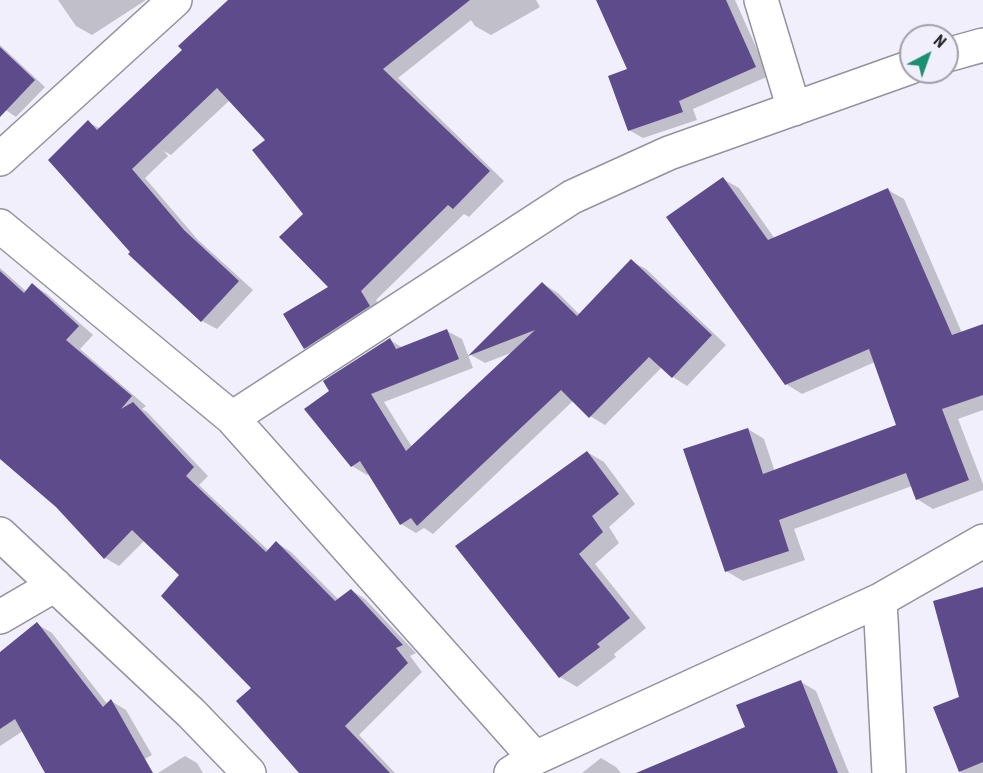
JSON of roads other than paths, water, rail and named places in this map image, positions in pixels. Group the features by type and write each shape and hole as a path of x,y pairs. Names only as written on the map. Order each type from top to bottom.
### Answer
{"street":[{"path":"0,159 175,0"},
{"path":"761,0 794,109"},
{"path":"959,52 983,45"},
{"path":"232,418 572,197 669,153 899,71"},
{"path":"0,226 232,418 523,766 880,600 983,541"},
{"path":"0,534 191,713 249,773"},
{"path":"0,617 55,585"},
{"path":"880,600 889,773"}]}
